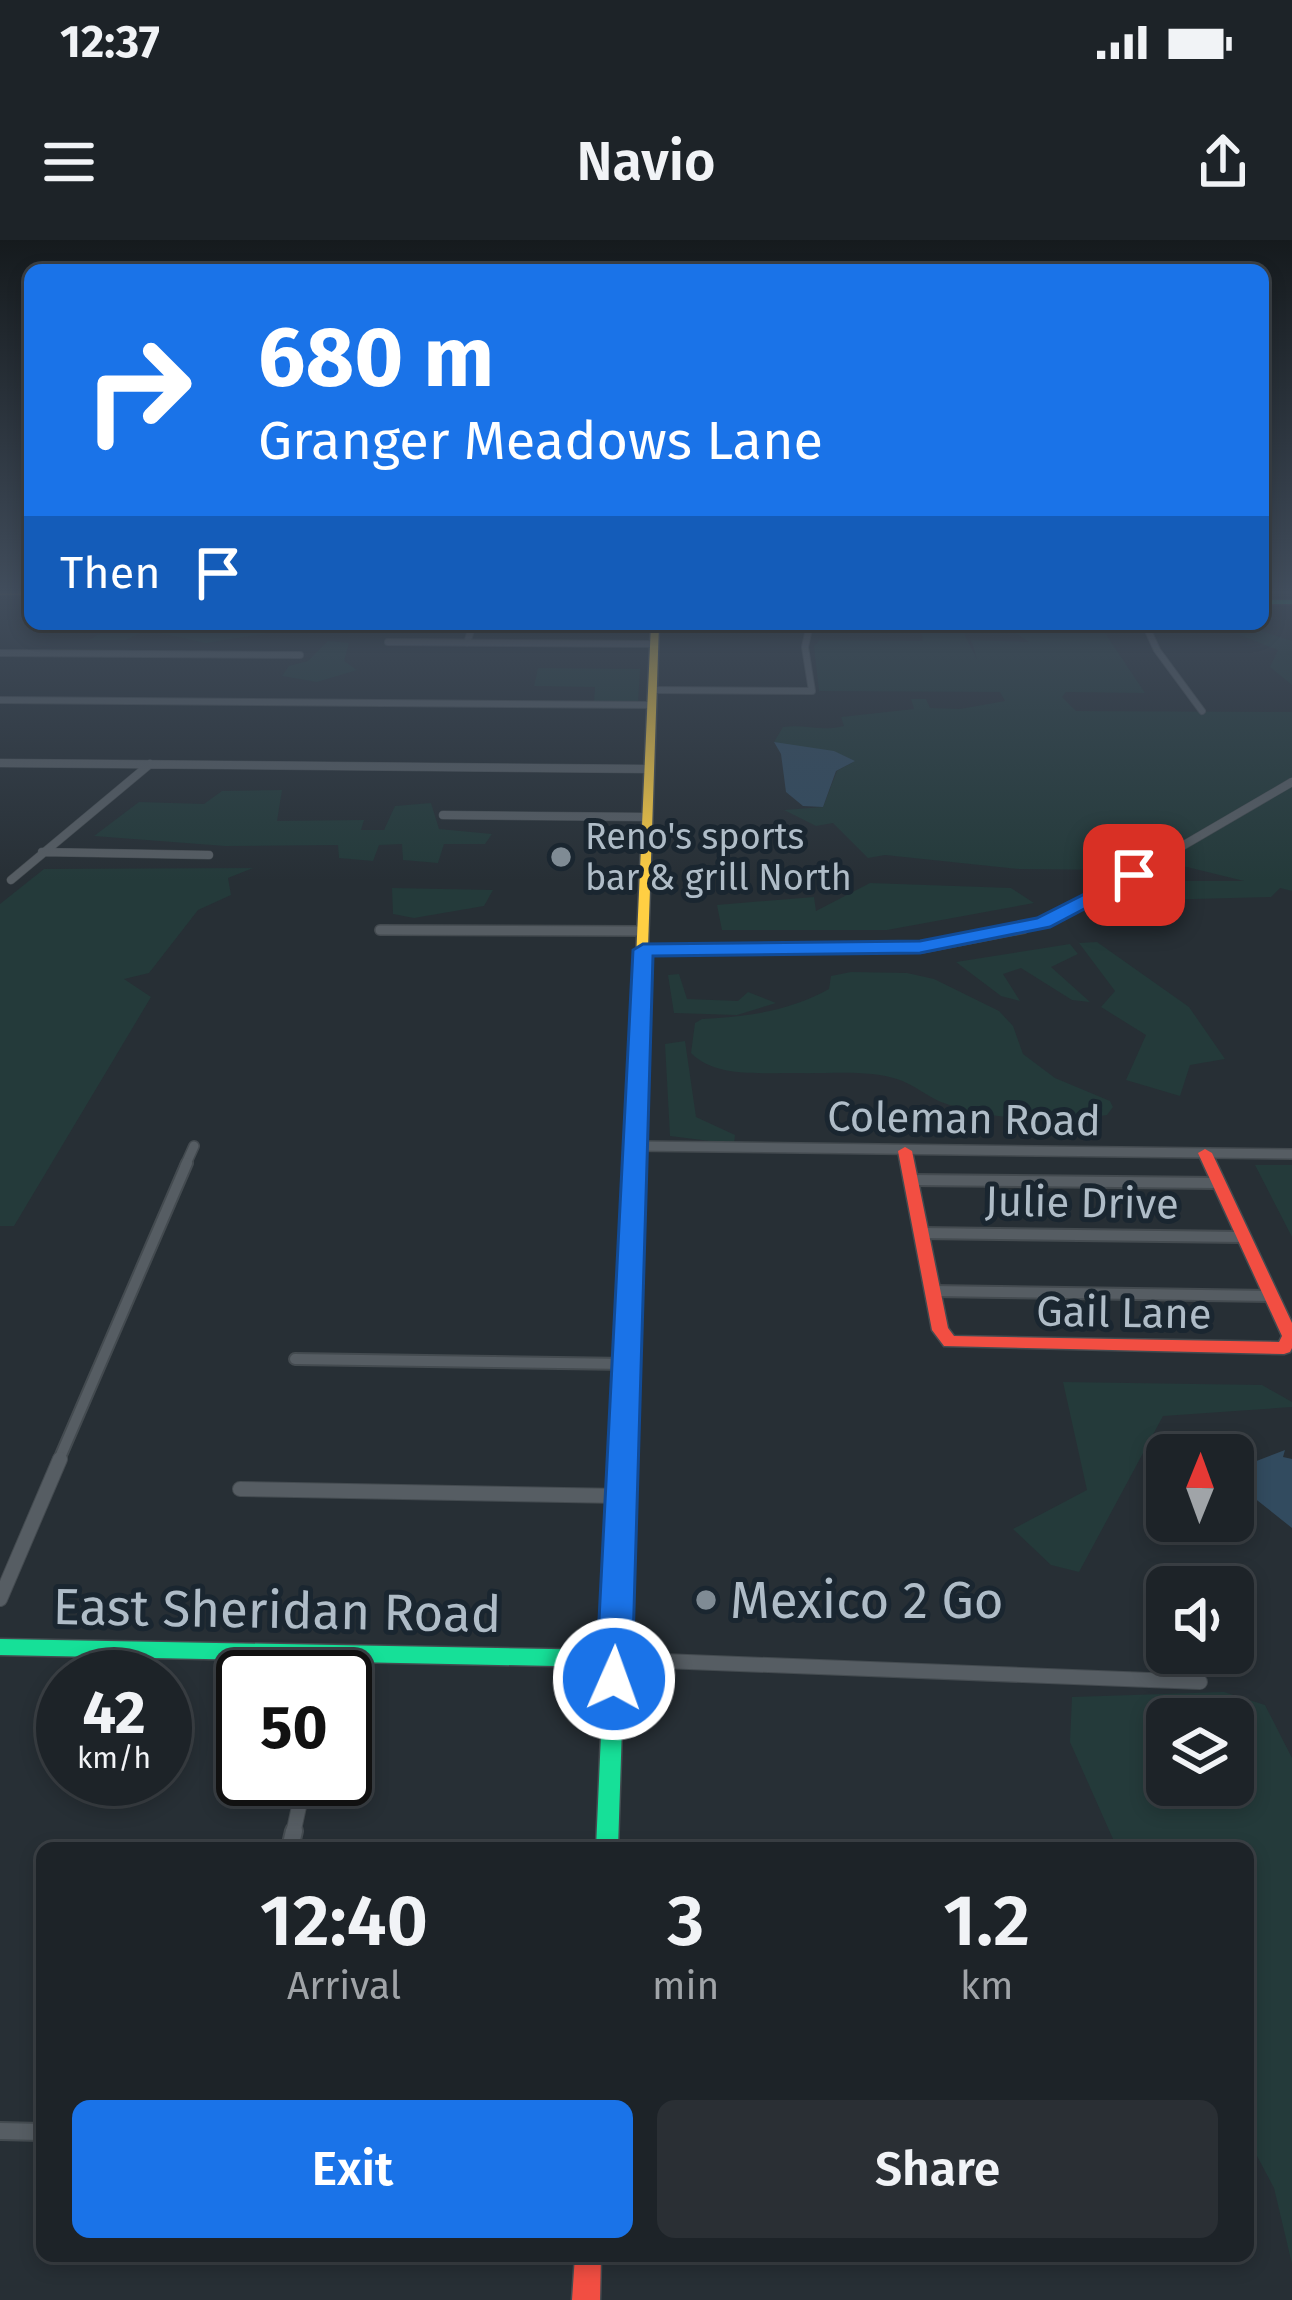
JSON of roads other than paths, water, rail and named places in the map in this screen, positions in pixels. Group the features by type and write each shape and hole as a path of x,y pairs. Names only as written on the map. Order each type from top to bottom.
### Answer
{"main road":[{"path":"607,1842 653,688"},
{"path":"904,1150 932,1291"},
{"path":"1205,1154 1270,1296"},
{"name":"Gail Lane","path":"932,1291 940,1330 959,1346 1276,1349 1287,1345 1290,1336 1270,1296"},
{"name":"East Sheridan Road","path":"0,1647 216,1652"},
{"name":"East Sheridan Road","path":"372,1655 613,1659"},
{"path":"586,2300 588,2262"}],"street":[{"path":"0,700 653,698 812,688"},
{"path":"1186,688 1202,710"},
{"path":"0,763 649,769"},
{"path":"11,880 150,764"},
{"path":"643,950 920,947 1006,934 1071,911 1292,782"},
{"path":"443,815 647,817"},
{"path":"42,852 209,855"},
{"path":"380,929 644,931"},
{"path":"0,1599 194,1146"},
{"name":"Coleman Road","path":"634,1146 1292,1154"},
{"path":"910,1180 1219,1183"},
{"name":"Julie Drive","path":"921,1233 1243,1237"},
{"path":"932,1291 1270,1296"},
{"path":"295,1359 626,1364"},
{"path":"241,1489 621,1496"},
{"name":"East Sheridan Road","path":"613,1659 1200,1682"},
{"path":"291,1842 299,1806"},
{"path":"0,2131 36,2132"}],"water":[{"path":"774,742 834,751 855,761 836,771 823,807 803,806 786,792 781,754"},
{"path":"1285,1450 1283,1457 1292,1459 1292,1528 1254,1498 1254,1462"}],"place":[{"name":"Reno's sports bar & grill North","path":"561,857"},
{"name":"Mexico 2 Go","path":"706,1600"}]}
